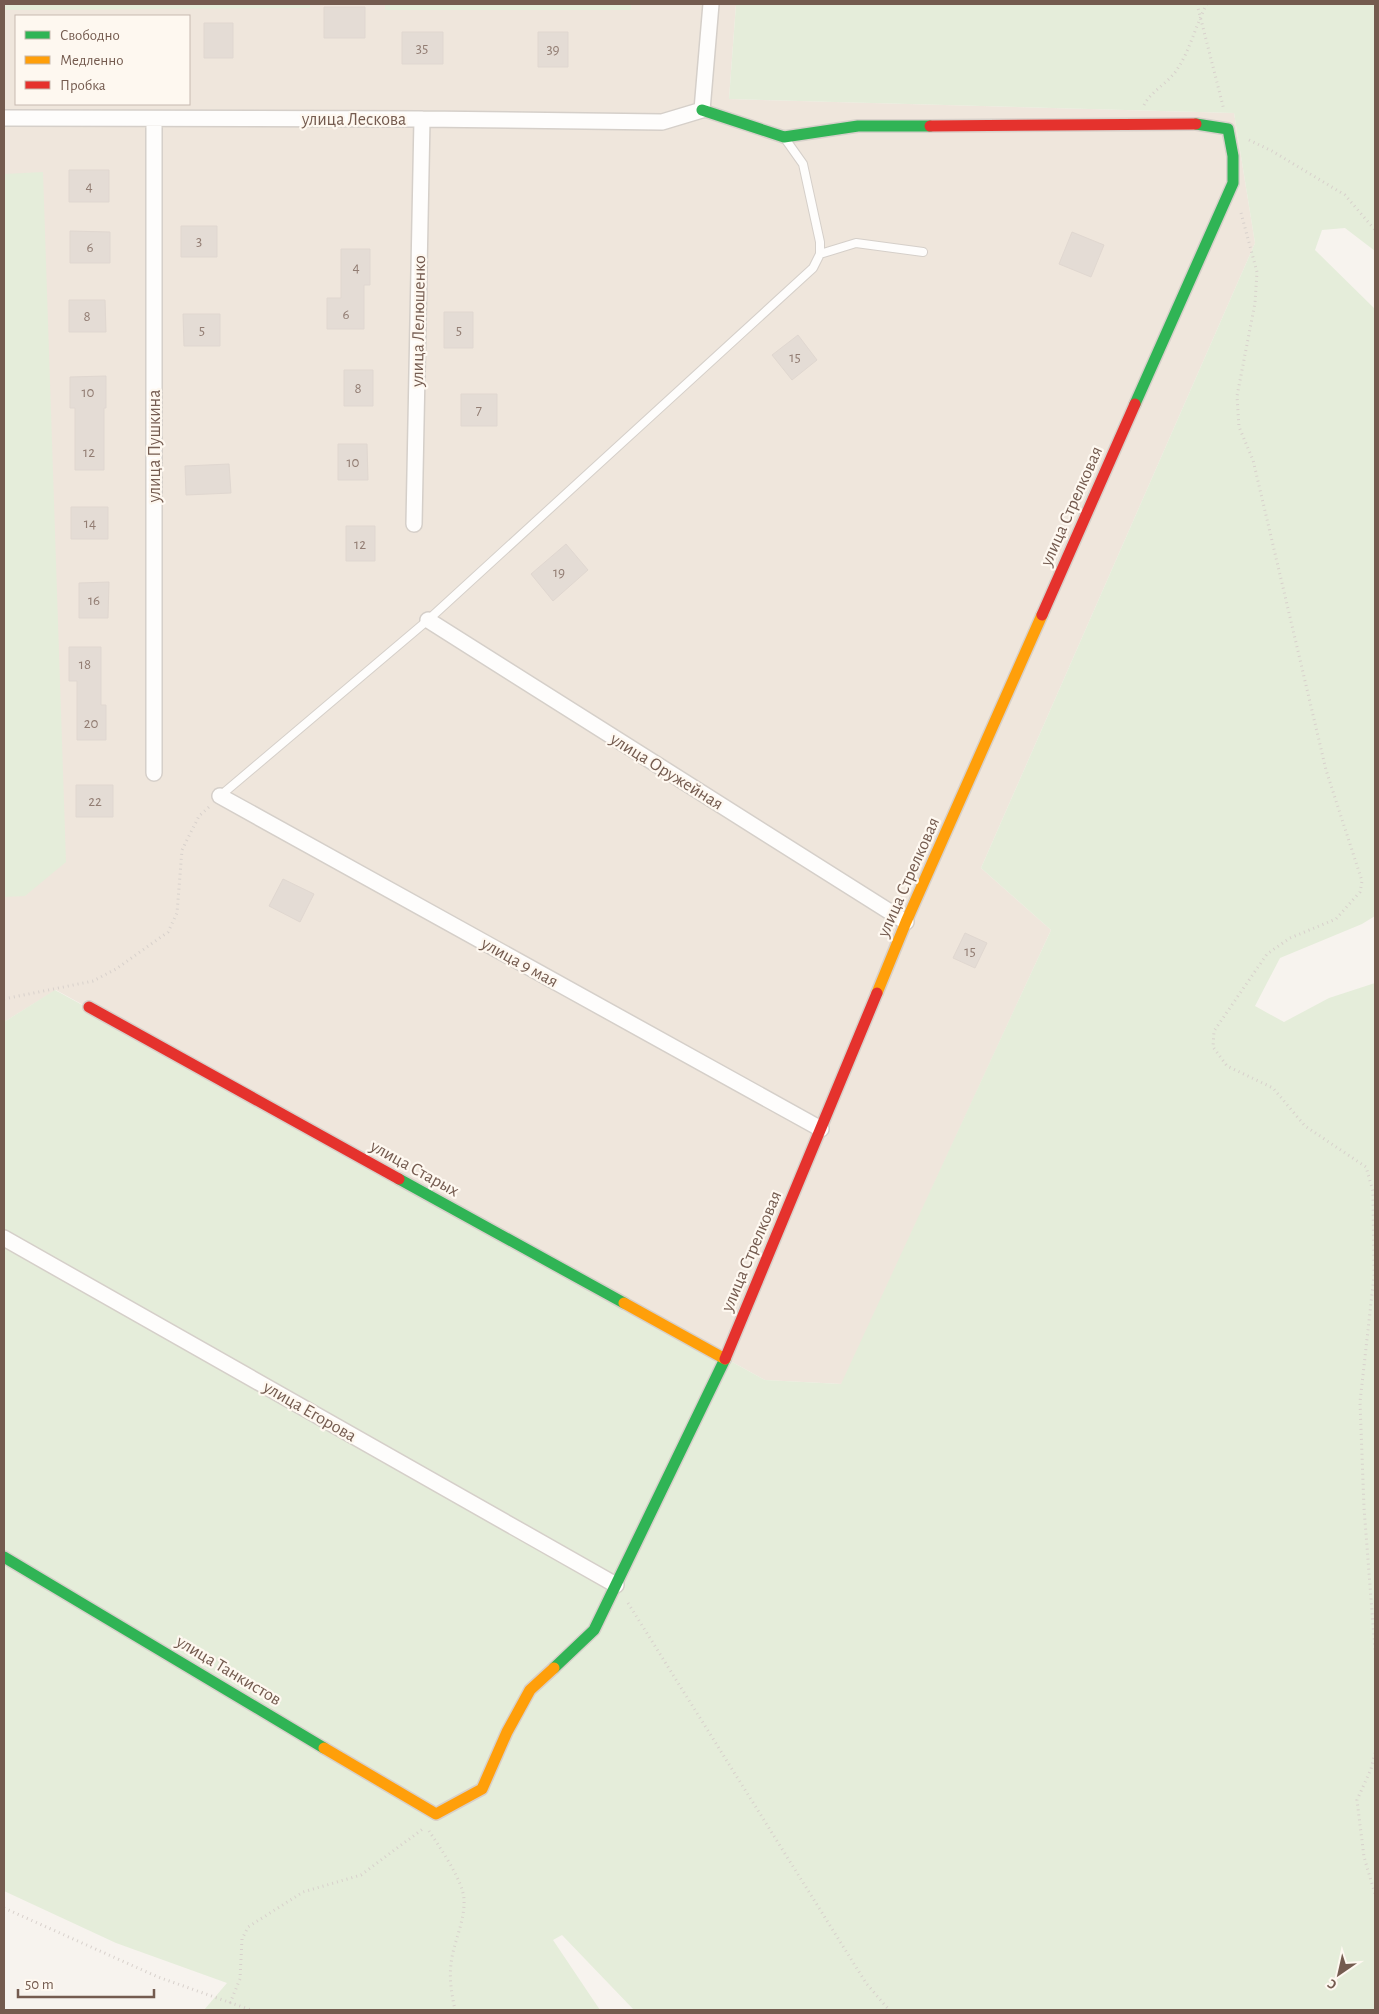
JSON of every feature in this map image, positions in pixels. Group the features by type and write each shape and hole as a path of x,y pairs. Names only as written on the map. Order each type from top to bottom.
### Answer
{"street":[{"path":"710,4 702,110 784,137 858,126 1204,124 1228,130"},
{"name":"улица Лескова","path":"4,118 422,119 662,122 702,110"},
{"name":"улица Пушкина","path":"154,119 154,773"},
{"name":"улица Лелюшенко","path":"414,524 422,119"},
{"name":"улица Стрелковая","path":"436,1814 482,1789 530,1690 594,1630 725,1360 906,922 1233,183 1233,156 1228,130"},
{"name":"улица Оружейная","path":"428,620 906,922"},
{"name":"улица 9 мая","path":"220,796 820,1129"},
{"name":"улица Старых","path":"89,1007 725,1360"},
{"name":"улица Егорова","path":"4,1238 616,1585"},
{"name":"улица Танкистов","path":"4,1556 436,1814"}],"lane":[{"path":"220,796 428,620 812,268 820,254 820,242 803,164 784,137"},
{"path":"820,254 856,243 923,252"}],"path":[{"path":"1196,4 1218,81 1228,130 1272,151 1345,195 1375,230"},
{"path":"1132,124 1149,97 1178,69 1207,4"},
{"path":"1240,210 1257,272 1255,303 1237,396 1239,426 1254,460 1326,770 1362,881 1360,892 1336,919 1290,938 1267,954 1214,1031 1213,1048 1227,1066 1273,1088 1305,1126 1366,1168 1373,1191 1374,1276 1360,1402 1364,1508 1375,1650"},
{"path":"4,999 93,981 116,969 168,932 177,913 182,850 199,816 220,796"},
{"path":"616,1585 866,1983 889,2010"},
{"path":"1375,1754 1371,1770 1357,1800 1364,1857 1375,1894"},
{"path":"230,2002 240,1979 242,1939 248,1927 303,1892 361,1874 426,1827 453,1871 464,1899 460,1927 451,1963 450,1986 456,2010"},
{"path":"4,1908 158,1977 251,2010"}],"shaded area":[{"path":"4,4 736,4 729,99 1234,113 1255,243 981,868 1051,930 842,1384 765,1380 56,990 4,1022"}],"green space":[{"path":"4,4 310,4 310,8 4,10"},
{"path":"385,4 631,4 631,10 385,10"},
{"path":"736,4 1375,4 1375,251 1345,228 1322,230 1315,250 1375,309 1375,916 1362,924 1280,958 1255,1006 1284,1022 1329,998 1375,983 1375,2010 634,2010 562,1935 553,1940 600,2010 204,2010 227,1983 116,1943 4,1891 4,1022 55,990 765,1380 841,1384 1051,930 981,868 1255,243 1234,113 729,99"},
{"path":"43,172 66,862 25,896 4,897 4,174"}],"building":[{"path":"324,7 365,7 365,38 324,38"},
{"path":"204,23 233,23 233,58 204,58"},
{"path":"402,32 443,32 443,64 402,64"},
{"path":"538,32 568,32 568,67 538,67"},
{"path":"69,170 109,170 109,202 69,202"},
{"path":"181,226 217,226 217,257 181,257"},
{"path":"70,231 110,232 110,263 70,263"},
{"path":"1072,232 1104,245 1091,277 1059,264"},
{"path":"341,249 370,249 370,285 364,285 364,329 327,329 327,298 341,298"},
{"path":"69,300 105,300 106,332 69,332"},
{"path":"444,312 473,312 473,348 444,348"},
{"path":"183,314 220,314 220,346 184,346"},
{"path":"798,335 817,360 792,380 772,355"},
{"path":"344,370 373,370 373,406 344,406"},
{"path":"106,376 104,470 75,470 75,408 70,408 70,377"},
{"path":"461,394 497,394 497,426 461,426"},
{"path":"338,444 367,444 368,480 338,480"},
{"path":"229,464 231,493 186,495 185,466"},
{"path":"71,507 108,507 108,539 71,539"},
{"path":"346,526 375,526 375,561 346,561"},
{"path":"566,544 588,570 553,601 531,574"},
{"path":"109,582 108,618 79,618 79,583"},
{"path":"69,647 101,647 101,705 106,705 106,740 77,740 77,681 69,681"},
{"path":"76,785 113,785 113,817 76,817"},
{"path":"283,879 314,894 300,922 269,906"},
{"path":"965,933 987,943 975,968 953,958"}],"traffic: fast":[{"path":"702,110 784,137 858,126 930,126"},
{"path":"1135,404 1233,183 1233,156 1228,129 1196,124"},
{"path":"399,1179 624,1303"},
{"path":"554,1668 594,1630 725,1359"},
{"path":"4,1557 324,1748"}],"traffic: slow":[{"path":"877,993 906,922 1042,615"},
{"path":"624,1303 725,1359"},
{"path":"324,1748 436,1814 482,1789 507,1732 530,1690 554,1668"}],"traffic: jam":[{"path":"930,126 1196,124"},
{"path":"1042,615 1135,404"},
{"path":"725,1359 877,993"},
{"path":"89,1007 399,1179"}]}
